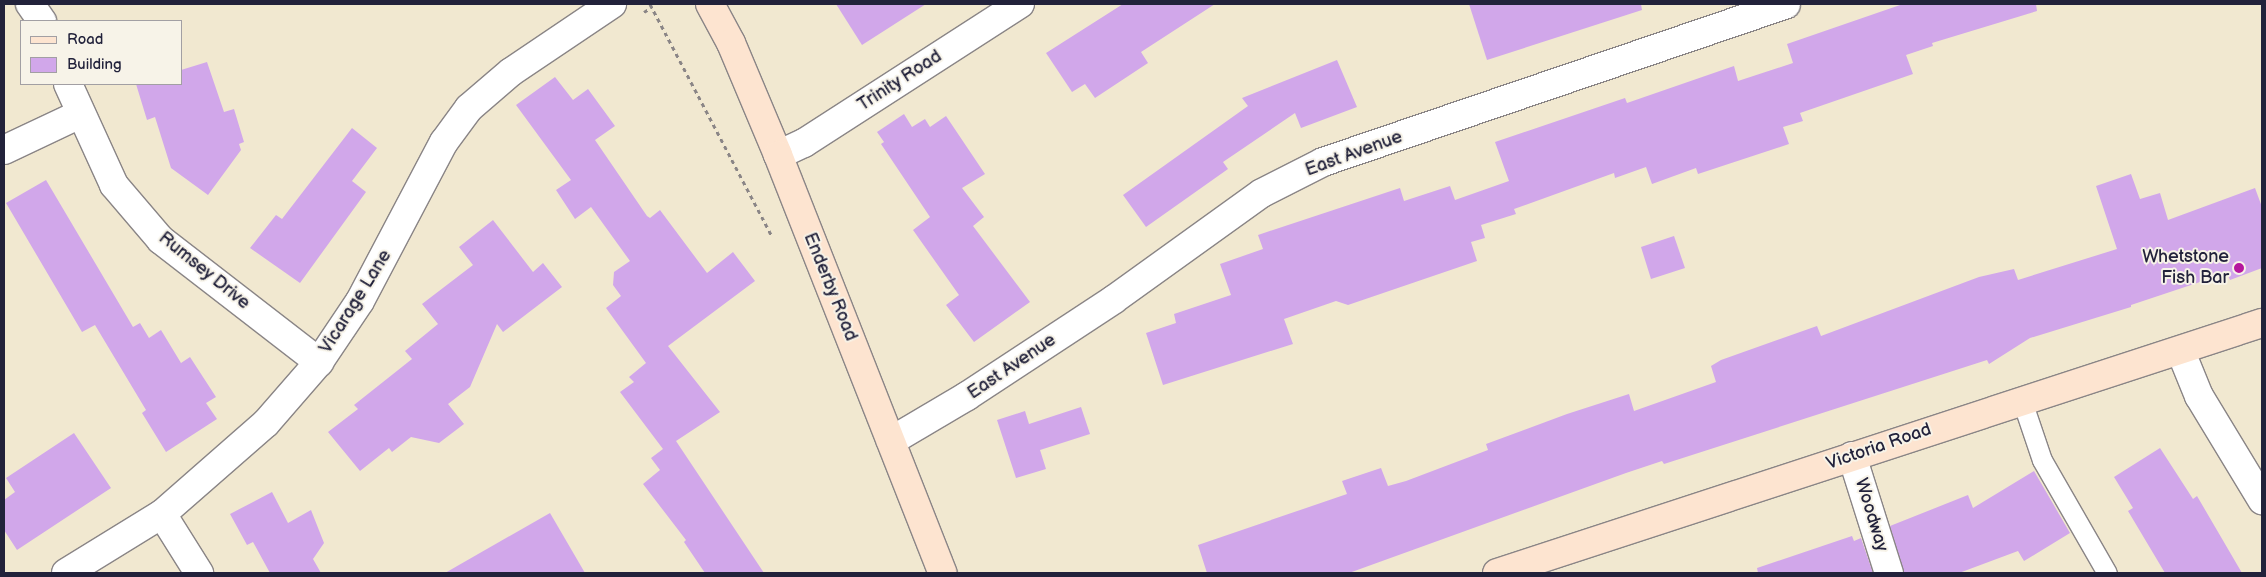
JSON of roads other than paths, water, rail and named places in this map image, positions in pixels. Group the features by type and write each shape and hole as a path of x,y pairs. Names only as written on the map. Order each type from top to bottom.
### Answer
{"street":[{"path":"30,4 41,20"},
{"name":"Vicarage Lane","path":"66,573 162,514 266,423 319,362 366,292 444,142 469,108 510,72 612,4"},
{"name":"Enderby Road","path":"710,4 731,43 778,155 943,573"},
{"name":"Trinity Road","path":"778,155 804,143 1020,4"},
{"name":"East Avenue","path":"891,441 967,396 1105,305 1262,193 1323,162 1786,4"},
{"name":"Rumsey Drive","path":"68,85 114,185 161,240 319,362"},
{"path":"4,150 80,114"},
{"name":"Victoria Road","path":"1497,573 1531,567 1852,456 2181,352 2262,323"},
{"path":"2181,352 2199,396 2262,500"},
{"name":"Woodway","path":"1852,456 1889,573"},
{"path":"162,514 199,573"}],"lane":[{"path":"2022,401 2042,460 2107,573"}],"place":[{"name":"Whetstone Fish Bar","path":"2239,268"}]}
